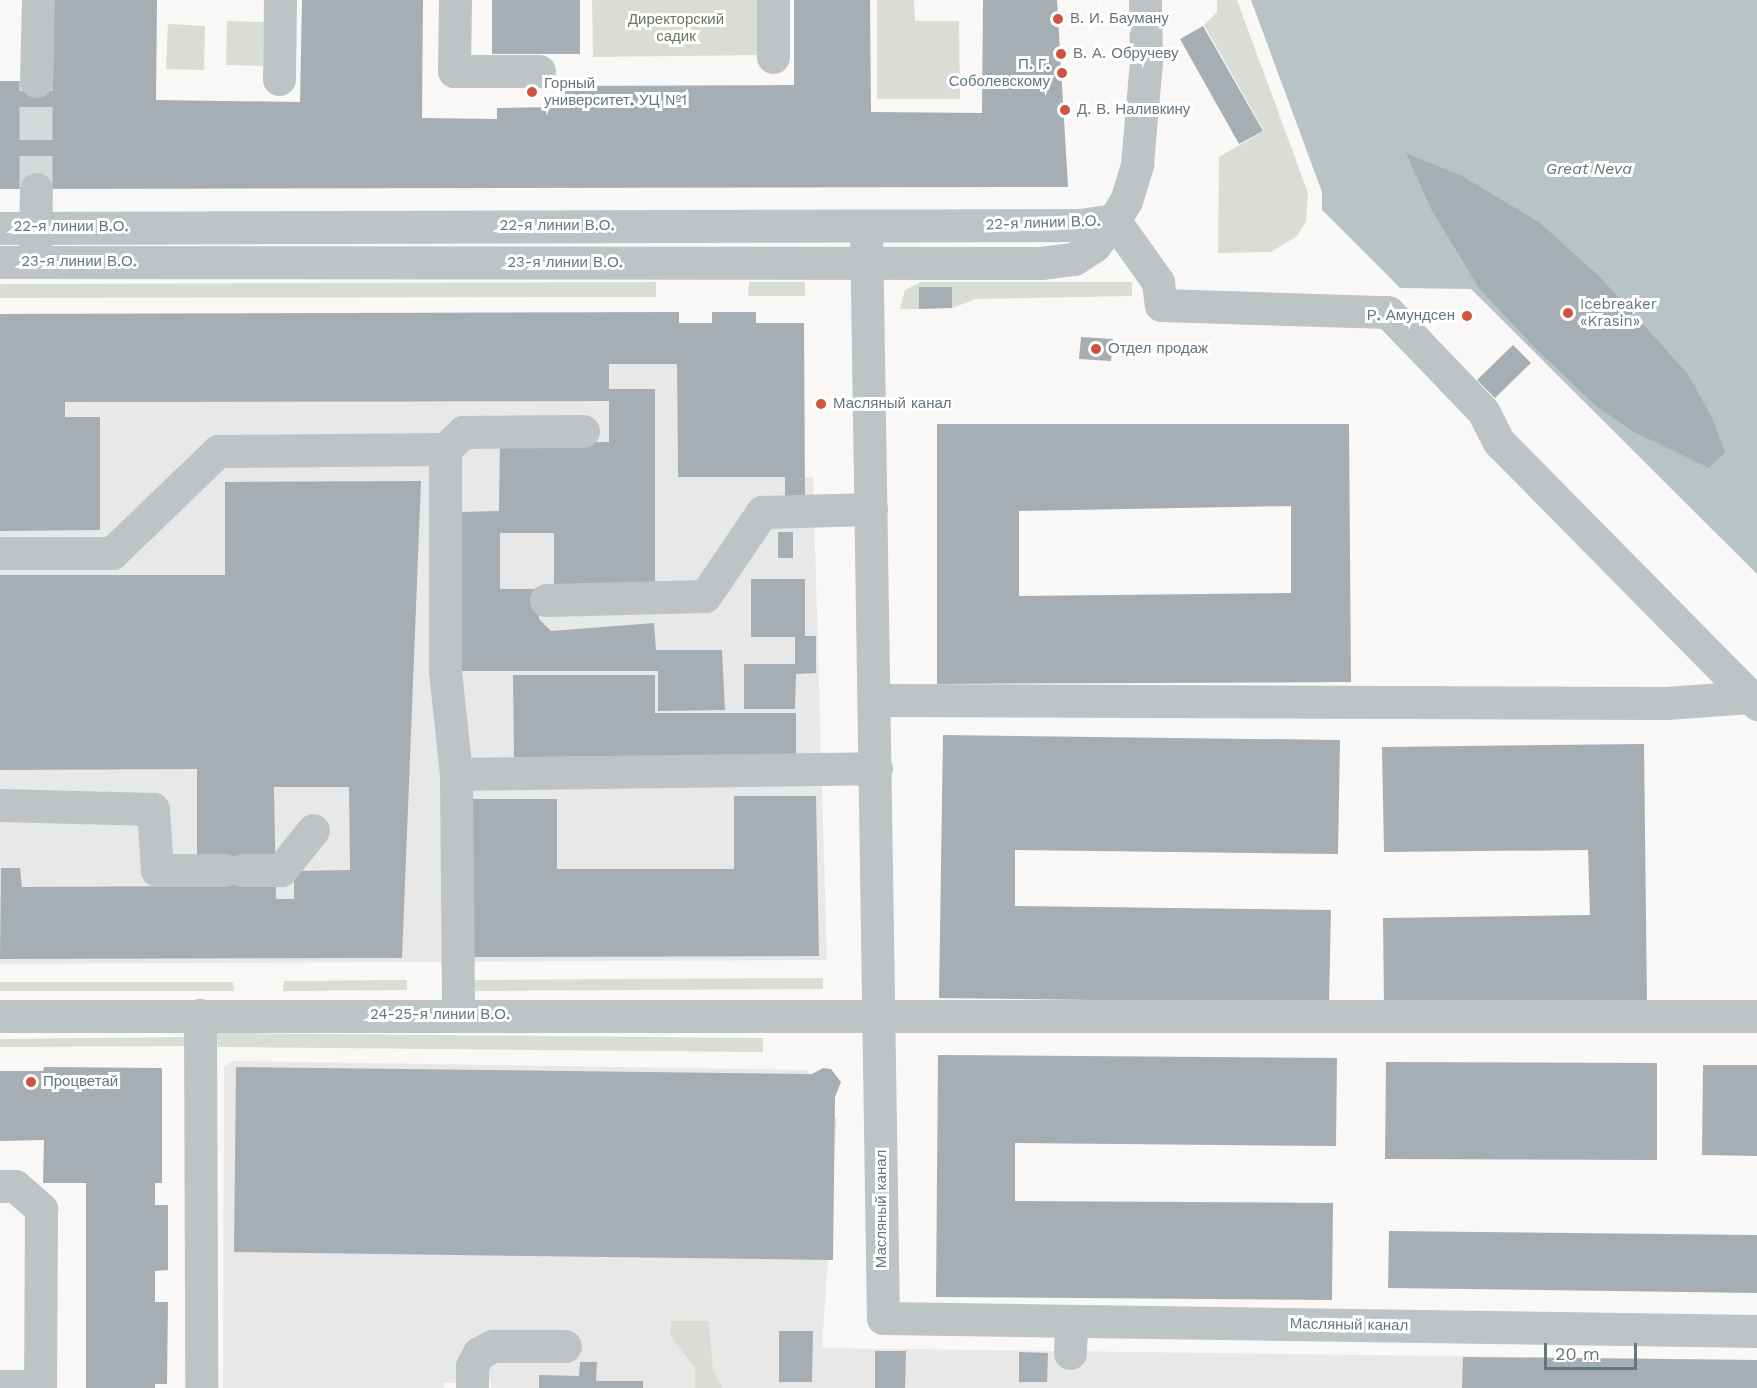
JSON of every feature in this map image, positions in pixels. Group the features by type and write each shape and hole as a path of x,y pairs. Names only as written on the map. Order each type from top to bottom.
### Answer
{"street":[{"path":"36,81 38,0"},
{"path":"279,79 280,0"},
{"path":"455,0 454,71 539,71"},
{"path":"773,0 773,57"},
{"name":"23-я линии В.О.","path":"0,262 1041,263 1074,259 1094,246 1114,220 1126,201 1137,164 1146,62 1145,0"},
{"path":"35,262 36,189"},
{"path":"1114,220 1158,282 1161,304 1388,312 1483,411 1499,442 1753,701"},
{"name":"22-я линии В.О.","path":"0,228 1079,225 1114,220"},
{"name":"Масляный канал","path":"866,226 883,1318 1071,1337 1757,1331"},
{"path":"0,553 112,554 218,451 445,449 463,432 583,430"},
{"path":"445,449 445,671 456,774 458,1015"},
{"path":"546,600 705,596 762,512 871,509"},
{"path":"875,700 1666,703 1753,701"},
{"path":"456,774 876,768"},
{"path":"0,805 153,809 157,870 281,870 313,830"},
{"name":"24-25-я линии В.О.","path":"0,1016 880,1014 1757,1016"},
{"path":"200,1015 201,1388"},
{"path":"0,1186 15,1186 41,1209 41,1242 40,1386 0,1386"},
{"path":"472,1388 472,1366 479,1353 493,1346 565,1346"}],"shaded area":[{"path":"609,313 609,364 677,364 678,477 813,477 827,960 0,964 0,314"},
{"path":"233,1061 808,1070 806,1118 837,1118 822,1348 1757,1360 1757,1388 491,1388 491,1382 444,1383 444,1388 223,1388 224,1067"}],"green space":[{"name":"Директорский садик","path":"592,0 761,0 760,55 593,57"},
{"path":"877,0 914,0 915,21 959,21 960,99 877,99"},
{"path":"1217,0 1237,0 1308,193 1306,221 1297,236 1271,252 1218,253 1219,157 1264,131 1204,25 1217,12"},
{"path":"227,21 264,22 263,66 226,65"},
{"path":"168,24 205,26 204,70 166,69"},
{"path":"656,282 656,297 0,298 0,284"},
{"path":"749,282 805,282 805,296 748,296"},
{"path":"921,282 1132,282 1132,296 976,299 952,308 952,287 919,287 919,309 900,309 905,290"},
{"path":"823,978 823,989 474,991 474,980"},
{"path":"407,980 407,990 283,991 284,981"},
{"path":"0,982 233,982 234,991 0,991"},
{"path":"217,1033 763,1038 763,1052 218,1047"},
{"path":"185,1037 193,1046 0,1047 0,1039"},
{"path":"671,1321 709,1321 713,1370 722,1388 695,1388 695,1368 670,1336"}],"water":[{"name":"Great Neva","path":"1251,0 1757,0 1757,574 1471,289 1400,288 1322,210 1322,192"}],"pier":[{"path":"1322,210 1400,288 1321,214"}],"building":[{"name":"Горный университет. УЦ №1","path":"54,0 157,0 156,100 300,102 302,0 423,0 422,118 497,119 497,108 560,107 560,86 794,85 794,0 870,0 871,112 982,113 983,0 1057,0 1068,187 0,189 0,81 53,81"},
{"path":"492,0 580,0 580,54 492,54"},
{"path":"1203,26 1263,131 1239,144 1180,39"},
{"name":"Icebreaker «Krasin»","path":"1406,153 1462,176 1540,223 1600,277 1688,374 1712,418 1725,452 1709,468 1632,431 1595,405 1533,346 1479,288 1431,209"},
{"path":"919,287 952,287 952,308 919,309"},
{"path":"679,312 679,323 712,323 712,312 756,312 756,323 804,323 805,498 785,498 785,477 678,477 677,364 609,364 609,389 655,389 655,591 554,591 554,533 500,533 500,589 539,589 539,619 551,631 654,623 656,650 722,650 725,710 658,711 658,671 460,671 460,512 499,511 500,442 609,442 609,401 65,402 65,417 100,417 100,530 0,531 0,314"},
{"name":"Отдел продаж","path":"1081,337 1113,339 1111,361 1079,359"},
{"path":"1513,345 1531,363 1495,398 1477,380"},
{"path":"937,424 1349,424 1351,682 937,684","holes":["1291,506 1291,593 1019,596 1019,511"]},
{"path":"421,481 402,958 0,959 1,868 20,868 22,887 225,886 197,859 197,769 0,770 0,575 225,575 225,482","holes":["274,787 349,787 350,870 294,871 294,899 276,899"]},
{"path":"778,532 793,532 793,558 778,558"},
{"path":"751,579 805,579 805,636 816,636 816,673 796,674 795,709 744,709 744,664 795,664 795,637 751,637"},
{"path":"513,675 655,675 655,713 796,713 796,756 514,757"},
{"path":"943,735 1340,740 1338,854 1015,850 1015,906 1331,910 1329,1003 939,998"},
{"path":"1644,744 1647,1003 1384,1006 1383,918 1590,915 1588,850 1384,852 1382,747"},
{"path":"734,796 816,796 819,956 471,957 471,799 557,799 557,869 734,869"},
{"path":"938,1055 1337,1058 1336,1146 1015,1143 1015,1201 1333,1203 1332,1300 936,1297"},
{"path":"1386,1062 1657,1063 1657,1160 1385,1159"},
{"path":"1703,1065 1757,1065 1757,1156 1702,1155"},
{"path":"44,1067 162,1068 162,1183 155,1183 155,1205 168,1205 168,1270 155,1271 155,1302 168,1302 167,1384 155,1384 155,1388 86,1388 86,1183 43,1183 44,1140 0,1141 0,1071 43,1071"},
{"path":"236,1067 812,1074 823,1068 831,1069 841,1082 835,1097 833,1260 234,1252"},
{"path":"1389,1231 1757,1235 1757,1293 1388,1288"},
{"path":"779,1331 813,1331 812,1382 779,1382"},
{"path":"875,1351 906,1351 905,1388 875,1388"},
{"path":"1019,1352 1048,1353 1047,1382 1019,1382"},
{"path":"1463,1357 1757,1360 1757,1388 1462,1388"},
{"path":"580,1362 597,1362 596,1381 643,1381 643,1388 539,1388 539,1375 579,1376"}],"tunnel":[{"path":"36,81 36,189"}],"place":[{"name":"В. И. Бауману","path":"1058,19"},
{"name":"В. А. Обручеву","path":"1061,54"},
{"name":"П. Г. Соболевскому","path":"1062,73"},
{"name":"Горный университет. УЦ №1","path":"532,92"},
{"name":"Д. В. Наливкину","path":"1065,110"},
{"name":"Icebreaker «Krasin»","path":"1568,313"},
{"name":"Р. Амундсен","path":"1467,316"},
{"name":"Отдел продаж","path":"1096,349"},
{"name":"Масляный канал","path":"821,404"},
{"name":"Процветай","path":"31,1082"}]}
